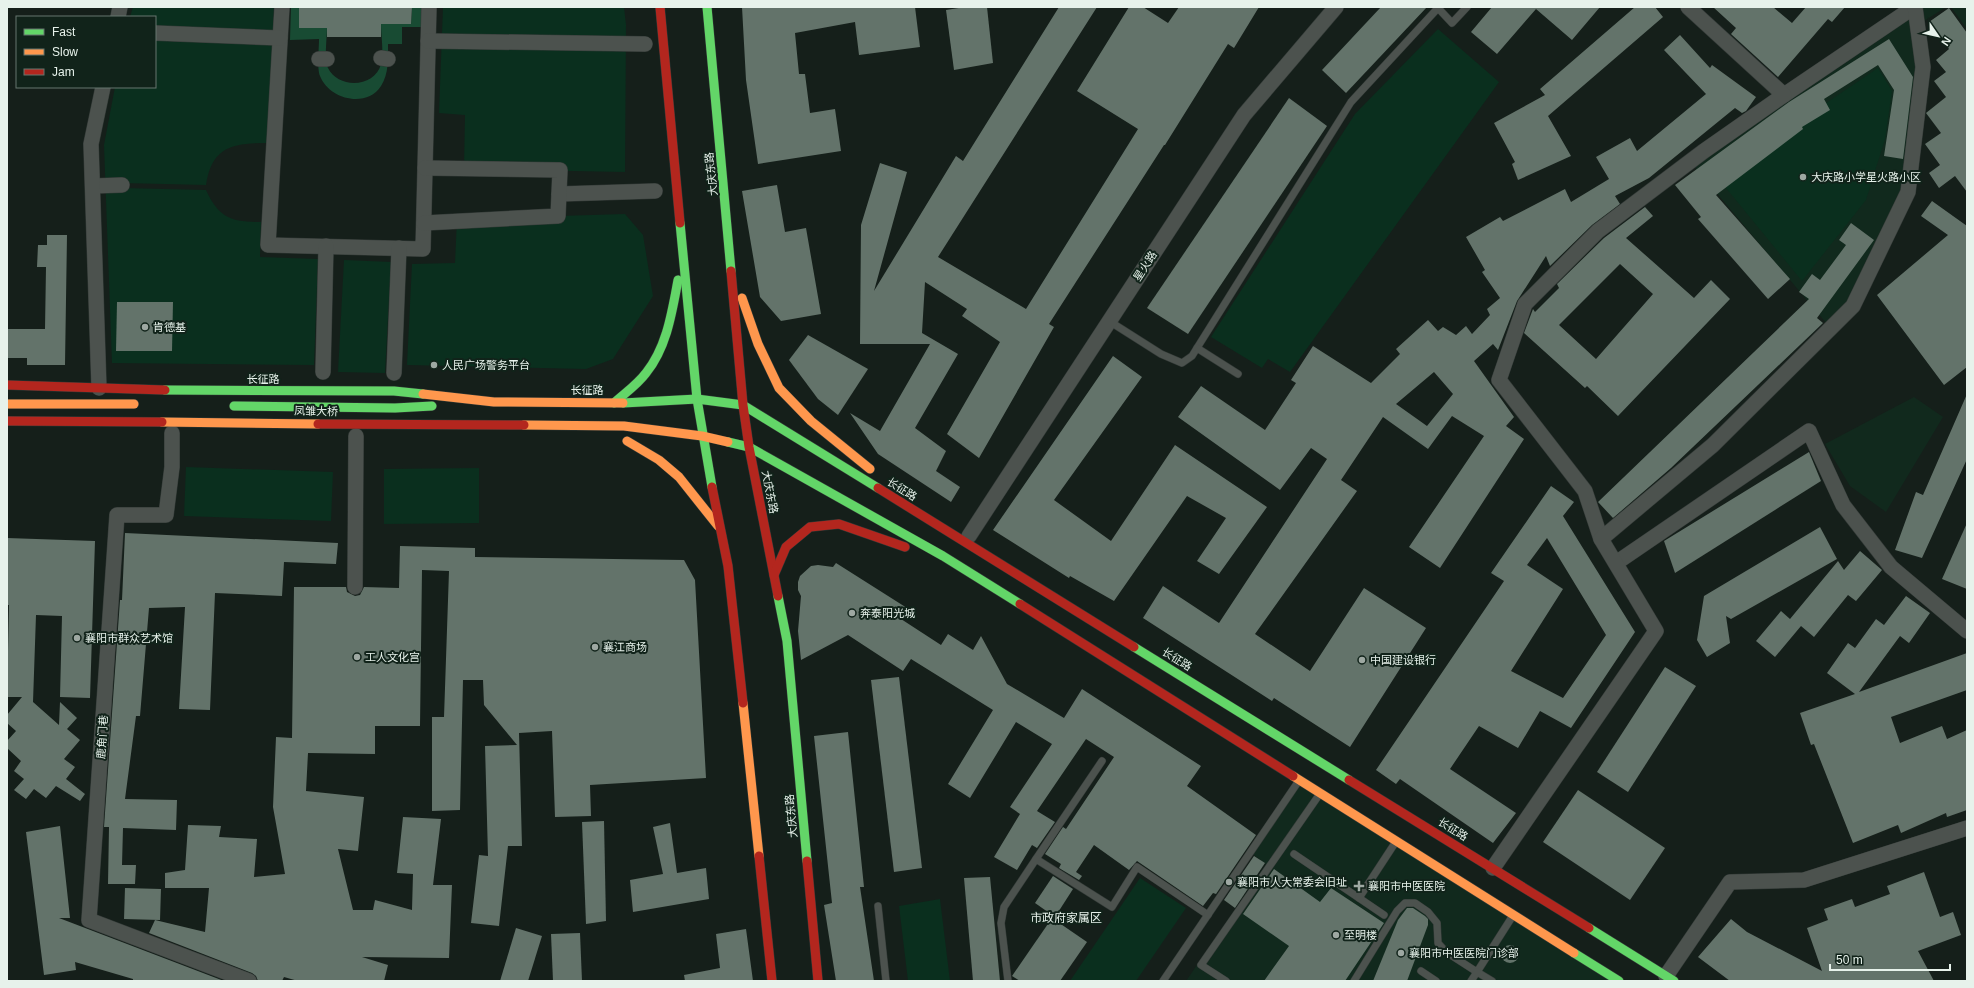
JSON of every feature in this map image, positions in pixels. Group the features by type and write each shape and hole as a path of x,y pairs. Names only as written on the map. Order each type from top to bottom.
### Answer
{"main road":[{"path":"660,7 697,399 702,436 728,566 772,981"},
{"name":"大庆东路","path":"707,7 743,404 749,447 787,641 818,981"},
{"path":"614,402 647,372 664,342 673,310 683,246"},
{"path":"732,272 758,344 779,388 811,421 880,476"},
{"name":"长征路","path":"7,385 164,390 394,391 494,402 614,402 697,399 743,404 1670,978"},
{"name":"凤雏大桥","path":"222,406 378,408 494,402"},
{"path":"7,404 145,404"},
{"name":"凤雏大桥","path":"7,420 624,426 683,434"},
{"path":"721,530 679,477 659,460 623,441 683,434 702,436 749,447 943,556 1514,915 1612,979"},
{"path":"898,489 1014,564 1034,585"},
{"path":"774,575 786,547 810,527 839,524 919,551 943,556"}],"street":[{"path":"282,7 268,245 424,249 429,7"},
{"name":"星火路","path":"970,536 1244,115 1336,7"},
{"path":"1688,7 1784,95"},
{"path":"1493,868 1656,630 1601,539 1585,491 1499,380 1525,304 1598,231 1704,151 1915,7 1923,67 1908,192 1853,306 1713,445 1601,539"},
{"path":"156,33 280,38"},
{"path":"428,41 645,44"},
{"path":"99,388 91,144 103,88"},
{"path":"424,224 558,216 560,170 425,168"},
{"path":"93,186 122,185"},
{"path":"559,194 655,191"},
{"path":"324,372 326,246"},
{"path":"394,373 399,248"},
{"path":"1616,564 1810,431 1843,504 1891,567 1967,632"},
{"name":"鹿角门巷","path":"172,434 172,468 166,515 117,515 89,920 249,981"},
{"path":"355,587 356,436"},
{"path":"1670,978 1730,882 1804,880 1967,828"}],"lane":[{"path":"1109,321 1161,354 1182,363 1192,356 1351,102 1438,8 1452,22 1466,7"},
{"path":"1197,348 1238,374"},
{"path":"1008,981 1001,923 1004,908 1102,761"},
{"path":"1163,981 1299,780"},
{"path":"1226,981 1201,965 1320,793"},
{"path":"1359,898 1396,841"},
{"path":"1294,854 1384,915"},
{"path":"1036,859 1112,907 1137,867 1208,915"},
{"path":"1354,981 1397,911 1404,903 1415,903 1428,912 1437,923 1438,942 1446,952 1492,981"},
{"path":"878,906 886,981"},
{"path":"1471,981 1514,915"},
{"path":"1421,971 1436,981"}],"shaded area":[{"path":"133,7 274,7 268,143 244,144 226,149 213,162 206,185 122,183 122,188 206,190 216,207 227,216 242,221 261,222 260,257 318,259 314,365 112,363 104,145 115,88 156,88 156,16 130,16"},
{"path":"291,7 299,7 327,28 326,55 328,68 333,75 340,80 348,82 356,83 364,81 372,78 377,72 381,64 382,54 381,24 411,24 412,7 424,7 424,27 402,27 402,44 388,44 387,71 381,86 374,93 366,97 357,99 348,98 331,90 320,76 318,64 319,39 290,40"},
{"path":"443,7 624,7 626,25 625,172 464,169 465,115 439,113"},
{"path":"1920,7 1946,7 1921,23"},
{"path":"1951,7 1967,7 1967,29"},
{"name":"大庆路小学星火路小区","path":"1909,19 1917,78 1902,188 1847,305 1827,324 1693,165"},
{"path":"1438,29 1499,82 1290,372 1268,359 1262,368 1211,337 1355,114"},
{"path":"1878,68 1892,91 1885,139 1866,200 1802,281 1717,177"},
{"path":"625,214 643,235 653,296 613,359 586,369 407,365 412,264 455,263 457,219"},
{"path":"344,260 391,262 385,373 338,372"},
{"path":"1914,397 1943,417 1886,512 1850,486 1825,444"},
{"path":"186,467 333,472 331,521 184,516"},
{"path":"479,468 479,523 384,524 384,469"},
{"name":"襄阳市中医医院","path":"1299,780 1619,981 1186,981 1266,864 1250,852"},
{"path":"1140,878 1186,908 1136,981 1070,981"},
{"path":"940,899 950,981 908,981 899,906"}],"building":[{"path":"299,7 412,7 411,24 381,24 381,37 327,37 327,28 299,28"},
{"path":"742,7 915,7 920,47 859,55 855,22 795,33 799,74 805,74 810,113 835,109 841,151 758,164 746,80"},
{"path":"965,7 987,7 993,63 954,70 946,10"},
{"path":"1059,7 1097,7 938,257 1026,309 1138,129 1077,91 1129,7 1143,7 1168,23 1179,7 1259,7 1234,48 1228,44 1165,145 1049,324 1054,327 979,458 947,434 1000,342 962,316 967,309 925,282 922,333 958,354 915,428 946,451 936,471 960,487 951,502 878,454 850,413 880,431 930,344 860,344 861,225 880,163 907,172 874,291 956,156 963,161"},
{"path":"1381,7 1427,7 1346,93 1322,70"},
{"path":"1492,7 1600,7 1572,40 1536,9 1497,54 1471,32"},
{"path":"1635,7 1655,7 1663,17 1548,116 1571,156 1518,180 1512,164 1515,162 1494,123 1545,95 1540,89"},
{"path":"1713,7 1773,7 1792,23 1806,7 1845,7 1832,22 1828,19 1778,77 1731,34 1736,28"},
{"path":"1949,8 1967,33 1967,192 1955,176 1939,188 1929,173 1940,165 1925,144 1941,133 1926,113 1946,97 1934,81 1946,72 1936,60 1949,49 1929,22"},
{"path":"1680,35 1710,68 1712,65 1756,97 1746,111 1742,113 1735,108 1649,178 1615,196 1620,204 1592,225 1550,266 1546,256 1517,301 1498,350 1493,344 1474,361 1514,417 1506,426 1524,439 1440,568 1409,547 1484,436 1452,416 1428,449 1383,417 1341,480 1357,491 1255,634 1310,671 1364,588 1426,628 1350,747 1274,698 1272,701 1143,618 1163,586 1219,623 1327,459 1311,448 1280,490 1178,417 1201,386 1265,430 1296,383 1291,380 1313,346 1371,383 1400,354 1396,349 1428,320 1438,331 1443,327 1456,335 1466,326 1472,334 1490,315 1487,309 1500,298 1482,272 1485,270 1466,237 1500,217 1503,221 1565,189 1571,202 1609,179 1596,157 1630,138 1637,151 1706,94 1664,50","holes":["1434,372 1453,394 1427,426 1396,404"]},
{"path":"1889,39 1913,77 1903,159 1884,156 1894,90 1878,65 1824,99 1830,110 1802,127 1803,129 1716,195 1790,279 1768,299 1698,219 1701,217 1675,185 1789,102"},
{"path":"1289,98 1327,126 1188,334 1147,308"},
{"path":"777,185 785,232 806,228 821,314 781,321 760,297 742,191"},
{"path":"1932,201 1967,226 1967,367 1944,385 1877,295 1948,235 1921,216"},
{"path":"1645,207 1653,216 1626,238 1694,298 1711,280 1730,299 1618,416 1587,386 1585,388 1524,333 1533,309 1535,312 1559,288 1557,284 1604,238","holes":["1620,264 1653,294 1596,359 1559,325"]},
{"path":"1851,223 1874,240 1817,318 1823,323 1671,468 1613,518 1598,502 1809,299 1799,292 1812,274 1820,280 1846,245 1839,240"},
{"path":"47,235 67,235 65,365 27,365 27,358 7,358 7,329 45,329 46,267 37,267 38,245 47,245"},
{"name":"肯德基","path":"117,302 173,302 172,351 116,351"},
{"path":"808,335 868,369 838,415 818,399 789,360"},
{"path":"1113,356 1142,377 1054,500 1111,541 1175,445 1267,507 1219,574 1197,561 1226,518 1187,496 1114,601 1070,576 1069,578 993,530"},
{"path":"1967,394 1967,459 1922,558 1895,550 1916,492 1923,495"},
{"path":"1809,452 1821,481 1675,573 1664,541"},
{"path":"1551,486 1574,502 1563,516 1635,632 1571,728 1540,711 1518,748 1479,726 1450,769 1516,813 1493,843 1400,779 1396,784 1376,770 1504,581 1491,573","holes":["1547,538 1606,635 1563,698 1511,671 1563,589 1527,565"]},
{"path":"1967,523 1967,589 1942,579"},
{"path":"1820,527 1837,559 1731,619 1726,616 1730,643 1707,657 1697,640 1704,596"},
{"path":"125,533 338,543 336,564 284,562 282,596 215,593 210,710 179,709 185,607 149,608 140,716 136,716 125,799 177,800 176,830 123,828 122,865 136,865 135,884 108,884 109,827 104,827 120,600 122,600"},
{"name":"襄阳市群众艺术馆","path":"7,538 95,541 90,698 60,697 62,616 36,615 33,702 59,725 60,702 77,718 67,729 80,740 64,759 75,767 66,779 85,794 80,801 56,786 46,798 34,789 26,799 14,790 24,779 14,771 21,761 7,748 7,741 16,731 7,723 7,715 22,697 7,697 9,605 7,605"},
{"path":"400,546 475,548 475,557 684,560 695,580 706,778 590,785 591,816 555,817 552,731 519,733 522,846 508,846 499,926 471,923 479,855 488,856 485,746 517,745 484,705 483,680 463,680 460,810 432,811 432,717 444,717 449,571 422,570 420,726 375,726 375,754 308,753 306,791 364,797 358,851 338,849 353,910 373,910 375,900 412,910 413,874 397,873 403,817 441,819 433,885 452,885 449,958 362,957 388,965 384,981 298,981 284,977 282,981 258,981 256,976 252,973 149,933 155,920 205,932 209,888 165,888 165,873 185,870 188,825 221,826 219,837 257,839 254,877 285,874 273,807 276,737 292,738 294,587 346,587 347,592 355,596 360,595 364,587 399,588"},
{"path":"1860,551 1882,570 1856,601 1848,595 1814,637 1801,626 1775,657 1756,641 1781,611 1790,619 1838,561 1844,570"},
{"path":"836,563 907,608 901,619 941,645 948,634 973,650 981,636 1007,684 1064,718 1082,689 1201,766 1187,786 1256,835 1216,894 1213,893 1203,906 1137,861 1129,870 1094,845 1076,872 1082,876 1079,880 1059,868 1061,864 1045,854 1063,827 1066,829 1114,757 1086,739 1037,811 1055,822 1037,848 1032,845 1017,870 994,857 1020,814 1010,807 1052,744 1016,722 970,798 948,784 993,710 911,659 903,671 848,635 801,660 798,631 801,596 798,590 798,582 800,576 811,566 818,565 833,567"},
{"path":"1906,596 1930,613 1909,643 1900,636 1859,692 1967,653 1967,690 1891,717 1900,743 1942,726 1947,739 1967,730 1967,810 1947,817 1946,813 1901,833 1898,825 1853,843 1814,744 1811,745 1800,713 1855,694 1827,673 1848,643 1855,648 1876,619 1884,625"},
{"path":"1665,667 1696,686 1628,792 1597,772"},
{"path":"899,677 922,868 894,872 871,680"},
{"path":"848,732 864,887 860,887 874,981 836,981 824,905 832,903 814,736"},
{"path":"1578,790 1665,848 1630,900 1543,842"},
{"path":"604,821 606,921 586,924 582,822"},
{"path":"670,823 677,873 706,868 709,899 633,912 630,880 663,874 653,827"},
{"path":"60,826 70,918 59,918 224,981 133,981 133,979 75,962 76,970 44,975 26,832"},
{"path":"1254,856 1265,863 1235,908 1224,900"},
{"name":"至明楼","path":"1274,869 1320,902 1331,888 1384,923 1345,981 1264,981 1289,946 1243,914"},
{"path":"1924,872 1940,917 1953,912 1961,935 1918,951 1934,981 1730,981 1698,957 1731,919 1747,932 1822,971 1807,928 1828,920 1824,909 1852,899 1855,907 1890,894 1887,886"},
{"path":"1053,876 1073,889 1055,917 1035,903"},
{"path":"990,877 1000,981 973,981 964,878"},
{"path":"125,888 161,889 160,920 124,919"},
{"name":"襄阳市中医医院门诊部","path":"1407,908 1413,908 1425,916 1428,919 1428,925 1407,981 1373,981 1398,920"},
{"path":"1052,918 1087,942 1060,981 1020,981 1012,976"},
{"path":"516,928 542,936 528,981 500,981"},
{"path":"746,929 753,981 685,981 684,975 720,968 716,934"},
{"path":"580,933 582,981 553,981 551,934"},
{"path":"1510,945 1516,948 1519,954 1516,960 1510,963 1504,960 1501,954 1504,948"}],"traffic: fast":[{"path":"707,7 731,271"},
{"path":"680,223 697,399 712,487"},
{"path":"614,403 635,385 653,363 659,352 668,329 678,280"},
{"path":"165,390 394,391 423,394"},
{"path":"623,403 697,399 743,405 878,488"},
{"path":"234,406 395,408 432,406"},
{"path":"728,442 749,447 943,556 1020,604"},
{"path":"778,596 787,641 807,861"},
{"path":"1134,647 1349,780"},
{"path":"1589,928 1674,981"},
{"path":"1574,953 1619,981"}],"traffic: slow":[{"path":"742,298 758,344 779,388 811,421 870,469"},
{"path":"423,394 494,402 623,403"},
{"path":"7,404 134,404"},
{"path":"162,422 318,424"},
{"path":"524,425 624,426 702,436 728,442"},
{"path":"627,441 659,460 679,477 718,526"},
{"path":"743,703 759,856"},
{"path":"1293,776 1574,953"}],"traffic: jam":[{"path":"660,7 680,223"},
{"path":"731,271 743,405 749,447 778,596"},
{"path":"7,385 165,390"},
{"path":"7,421 162,422"},
{"path":"318,424 524,425"},
{"path":"712,487 728,566 743,703"},
{"path":"878,488 1134,647"},
{"path":"774,575 786,547 810,527 839,524 905,547"},
{"path":"1020,604 1293,776"},
{"path":"1349,780 1589,928"},
{"path":"759,856 772,981"},
{"path":"807,861 818,981"}],"place":[{"name":"大庆路小学星火路小区","path":"1803,177"},
{"name":"肯德基","path":"145,327"},
{"name":"人民广场警务平台","path":"434,365"},
{"name":"奔泰阳光城","path":"852,613"},
{"name":"襄阳市群众艺术馆","path":"77,638"},
{"name":"襄江商场","path":"595,647"},
{"name":"工人文化宫","path":"357,657"},
{"name":"中国建设银行","path":"1362,660"},
{"name":"襄阳市人大常委会旧址","path":"1229,882"},
{"name":"襄阳市中医医院","path":"1359,886"},
{"name":"至明楼","path":"1336,935"},
{"name":"襄阳市中医医院门诊部","path":"1401,953"}],"district":[{"name":"市政府家属区","path":"1066,918"}]}
